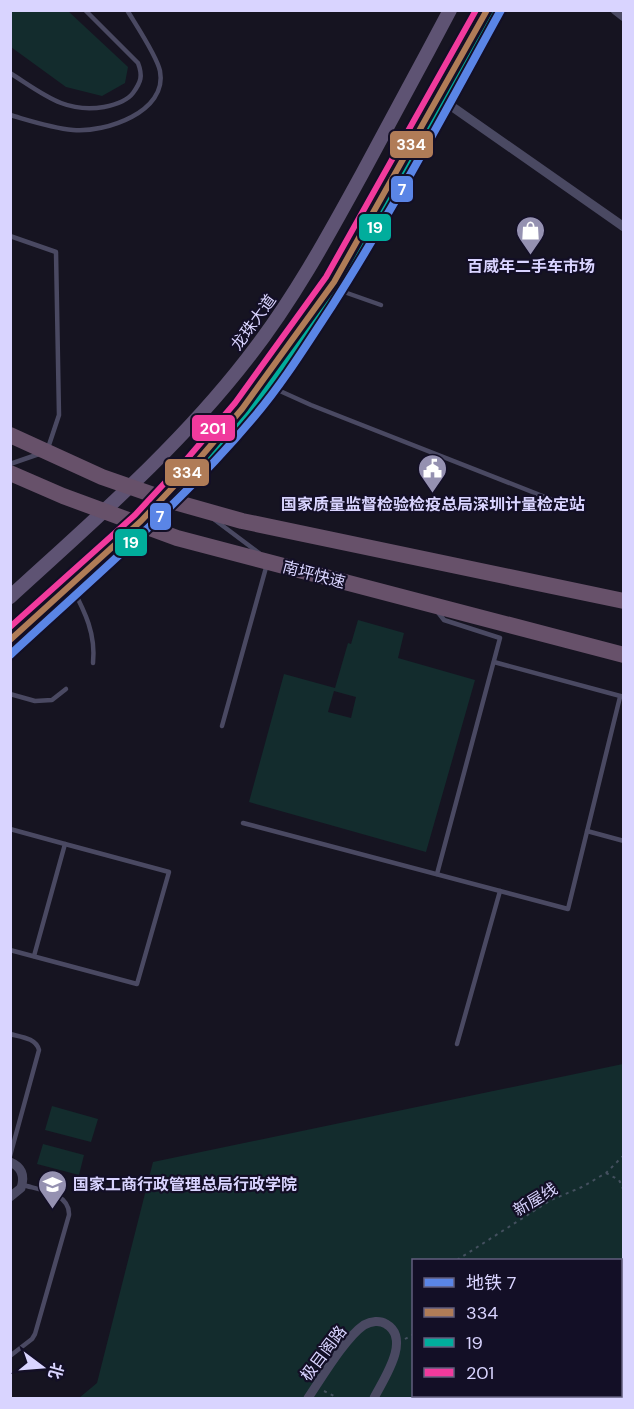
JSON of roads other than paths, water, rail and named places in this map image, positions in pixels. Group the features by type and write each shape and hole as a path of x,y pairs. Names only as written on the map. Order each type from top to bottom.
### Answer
{"highway":[{"path":"10,435 102,477 171,501 243,521 624,601"},
{"name":"南坪快速","path":"10,473 63,496 177,538 624,655"}],"main road":[{"name":"龙珠大道","path":"10,597 166,452 218,395 260,342 287,304 322,247 450,10"},
{"path":"10,640 141,521 242,409 264,380 334,282 487,10"}],"street":[{"path":"615,10 624,17"},
{"path":"437,99 454,108 624,226"},
{"path":"10,1162 21,1171 23,1185 17,1193 10,1197"},
{"name":"极目阁路","path":"308,1398 360,1329 370,1322 381,1322 392,1329 398,1343 395,1356 374,1398"}],"lane":[{"path":"10,73 54,101 68,107 88,110 113,106 130,97 141,82 138,63 85,10"},
{"path":"10,116 68,130 84,130 126,120 145,108 158,90 160,71 127,10"},
{"path":"10,236 56,252 59,415 46,452 10,464"},
{"path":"334,282 347,293 381,305"},
{"path":"264,380 280,391 311,405 573,508"},
{"path":"172,488 268,558 309,573 624,660"},
{"path":"222,726 268,558"},
{"path":"70,584 88,620 93,639 93,663"},
{"path":"436,609 444,620 500,638 437,874"},
{"path":"243,823 568,909 622,697 494,662"},
{"path":"10,694 35,700 52,700 66,689"},
{"path":"10,829 169,872 137,984 10,950"},
{"path":"587,831 624,841"},
{"path":"33,956 65,844"},
{"path":"457,1044 500,891"},
{"path":"10,1034 32,1040 39,1050 10,1156"},
{"path":"10,1356 35,1334 70,1207 66,1200 58,1196 23,1185"}],"metro line":[{"name":"7","path":"10,655 167,510 226,449 275,391 332,306 376,233 419,160 501,10"}],"place":[{"name":"百威年二手车市场","path":"531,256"},
{"name":"国家质量监督检验检疫总局深圳计量检定站","path":"433,494"},
{"name":"国家工商行政管理总局行政学院","path":"52,1210"}]}
